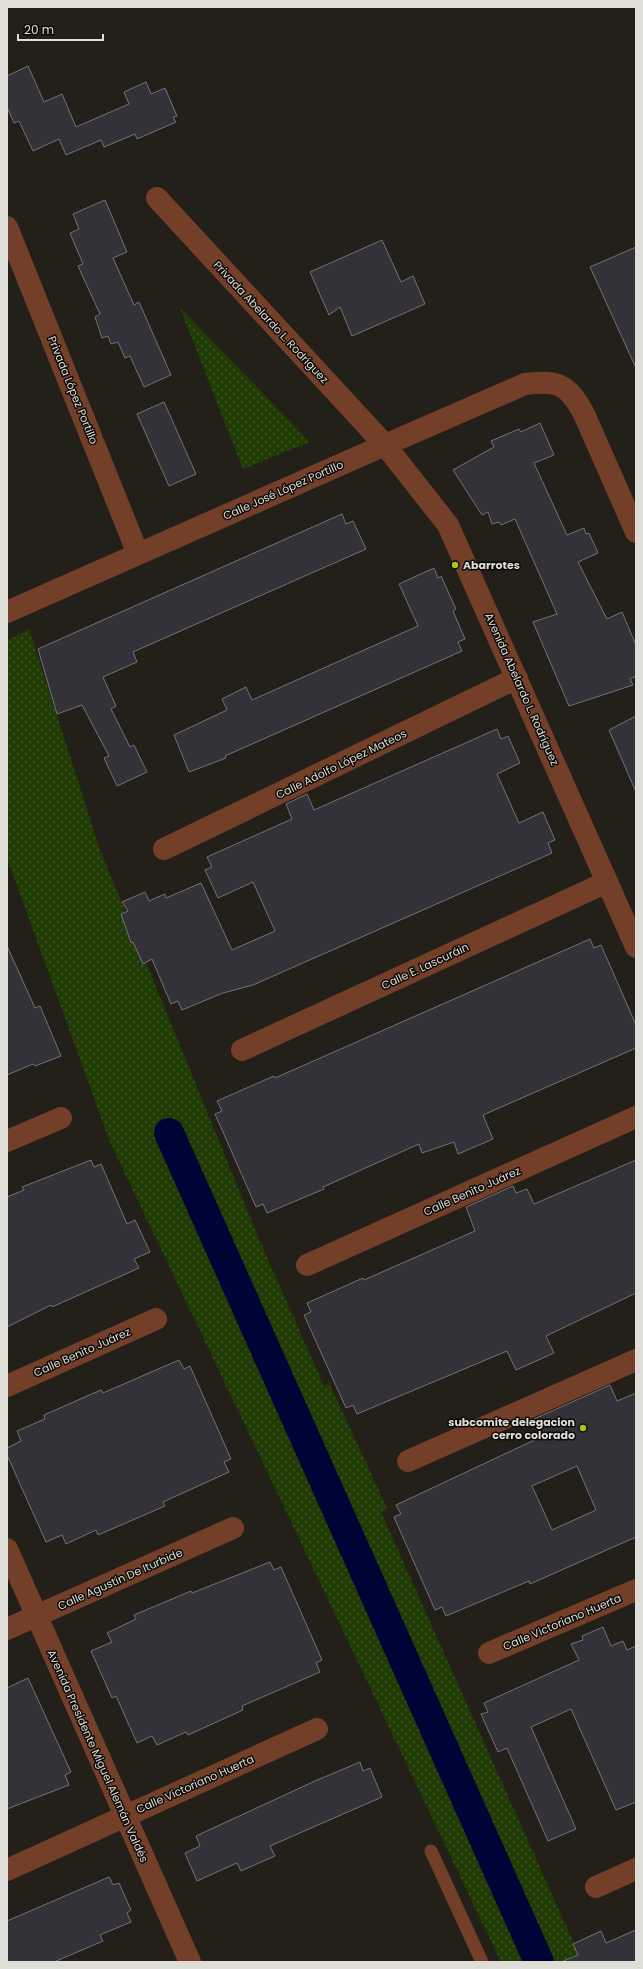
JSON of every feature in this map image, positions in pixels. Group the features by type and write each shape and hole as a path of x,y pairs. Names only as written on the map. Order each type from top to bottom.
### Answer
{"street":[{"name":"Privada Abelardo L. Rodríguez","path":"157,198 385,445"},
{"name":"Privada López Portillo","path":"7,227 138,554"},
{"name":"Calle José López Portillo","path":"7,612 525,384 546,382 562,386 575,398 634,521"},
{"name":"Avenida Abelardo L. Rodríguez","path":"385,445 448,525 636,947"},
{"name":"Calle Adolfo López Mateos","path":"164,849 517,678"},
{"name":"Calle E. Lascuráin","path":"242,1050 607,882"},
{"name":"Calle Benito Juárez","path":"307,1265 636,1117"},
{"path":"7,1141 61,1118"},
{"name":"Calle Benito Juárez","path":"7,1386 156,1319"},
{"path":"408,1461 636,1360"},
{"name":"Calle Agustín De Iturbide","path":"7,1630 233,1528"},
{"name":"Avenida Presidente Miguel Alemán Valdés","path":"7,1549 190,1962"},
{"name":"Calle Victoriano Huerta","path":"489,1653 636,1590"},
{"name":"Calle Victoriano Huerta","path":"7,1870 317,1729"},
{"path":"596,1887 636,1869"}],"lane":[{"path":"431,1851 482,1962"}],"green space":[{"path":"180,308 310,442 243,469"},
{"path":"29,629 100,850 261,1244 324,1386 329,1383 387,1508 381,1512 582,1962 501,1962 110,1142 7,858 7,641"}],"building":[{"path":"28,66 44,102 62,94 76,127 129,104 124,92 146,82 151,94 165,88 177,116 173,117 176,122 137,139 135,134 104,147 101,140 66,155 59,139 33,151 19,121 14,123 7,107 7,76"},
{"path":"105,200 127,252 113,258 134,305 139,302 171,375 144,387 130,356 125,358 118,342 111,344 108,336 102,338 95,317 100,314 78,266 83,264 70,233 79,229 73,214"},
{"path":"382,240 401,282 413,276 425,304 352,336 340,307 329,315 310,272"},
{"path":"636,247 636,368 590,267"},
{"path":"164,402 196,474 169,486 137,414"},
{"path":"540,423 554,455 534,463 567,535 584,528 586,534 589,533 598,553 578,562 607,619 622,612 636,645 636,676 630,679 633,685 569,706 533,622 557,614 515,519 501,525 499,522 492,524 488,512 482,515 453,470 494,447 491,441 519,429 521,432"},
{"path":"342,514 346,524 353,521 366,549 133,652 137,662 103,677 116,706 111,709 130,747 134,745 147,772 117,786 104,758 109,756 82,705 57,714 38,649"},
{"path":"434,568 438,578 441,576 456,609 453,611 465,639 458,642 462,651 225,756 226,758 189,772 174,735 227,710 222,699 246,687 252,700 418,626 399,584"},
{"path":"636,716 636,792 609,730"},
{"path":"497,729 501,739 508,736 520,763 497,774 519,823 543,812 555,840 548,843 552,853 253,985 223,993 182,1010 178,1001 171,1004 152,959 143,964 133,942 131,943 121,914 128,911 122,902 145,892 149,901 165,894 166,898 201,883 232,950 275,931 253,882 218,898 205,870 212,867 207,857 292,819 286,804 307,794 314,810"},
{"path":"590,939 594,948 601,945 636,1025 636,1048 483,1115 493,1139 458,1154 454,1142 422,1153 419,1144 323,1187 324,1189 267,1213 263,1204 256,1207 215,1114 222,1111 217,1101 274,1076 275,1078"},
{"path":"7,946 35,1008 40,1006 61,1056 35,1066 33,1064 7,1075"},
{"path":"91,1160 94,1167 101,1164 127,1224 135,1220 150,1252 134,1259 139,1268 52,1307 51,1305 7,1327 7,1197 24,1190 22,1187"},
{"path":"636,1160 636,1293 546,1336 554,1353 516,1370 507,1351 357,1414 353,1405 346,1408 304,1315 311,1312 307,1303 363,1278 364,1280 475,1231 466,1207 513,1186 516,1193 527,1189 534,1204"},
{"path":"179,1360 184,1369 190,1366 231,1459 224,1462 229,1472 163,1502 165,1506 98,1535 96,1530 66,1544 62,1535 46,1542 7,1455 7,1448 21,1441 17,1431 45,1419 44,1415 101,1390 103,1393"},
{"path":"610,1385 617,1401 636,1393 636,1537 530,1584 529,1581 446,1616 442,1607 435,1610 394,1517 401,1514 396,1505 543,1436 534,1419","holes":["577,1466 596,1510 552,1530 532,1486"]},
{"path":"270,1562 274,1570 281,1567 322,1660 316,1663 320,1672 242,1706 243,1710 188,1735 186,1732 157,1745 152,1736 137,1743 116,1696 112,1698 91,1651 112,1642 107,1633 136,1619 134,1615 191,1591 192,1593"},
{"path":"603,1627 611,1646 623,1641 627,1650 636,1646 636,1802 616,1810 571,1709 531,1727 576,1829 548,1841 507,1748 498,1752 481,1714 488,1712 484,1703 579,1660 571,1644 583,1640 582,1636"},
{"path":"28,1678 71,1772 65,1775 69,1785 7,1809 7,1688"},
{"path":"360,1762 363,1771 370,1768 382,1797 270,1846 275,1856 241,1871 237,1863 197,1881 185,1853 200,1846 196,1836"},
{"path":"109,1877 113,1885 119,1883 131,1910 127,1913 131,1922 100,1935 103,1941 54,1962 7,1962 7,1921"},
{"path":"636,1930 636,1962 561,1962 578,1955 573,1944 601,1931 606,1943"}],"waterway":[{"path":"169,1133 539,1962"}],"place":[{"name":"Abarrotes","path":"455,565"},
{"name":"subcomite delegacion cerro colorado","path":"583,1428"}]}
